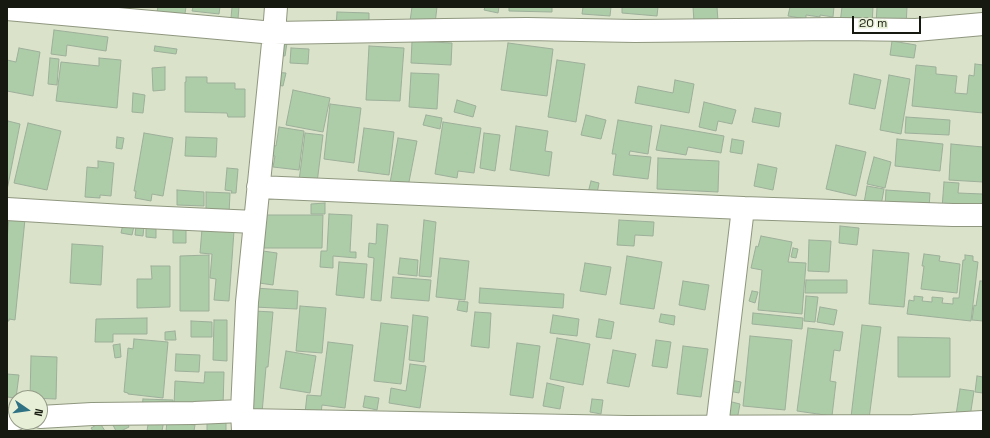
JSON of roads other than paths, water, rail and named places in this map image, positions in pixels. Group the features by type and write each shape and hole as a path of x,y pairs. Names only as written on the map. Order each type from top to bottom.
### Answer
{"street":[{"path":"242,421 247,302 276,7"},
{"path":"7,9 274,33 527,29 635,31 839,29 916,30 983,24"},
{"path":"258,187 743,208 953,215 983,214"},
{"path":"7,208 124,216 255,222"},
{"path":"717,427 743,208"},
{"path":"48,417 92,414 194,413 242,421 627,427 913,426 983,422"}]}
